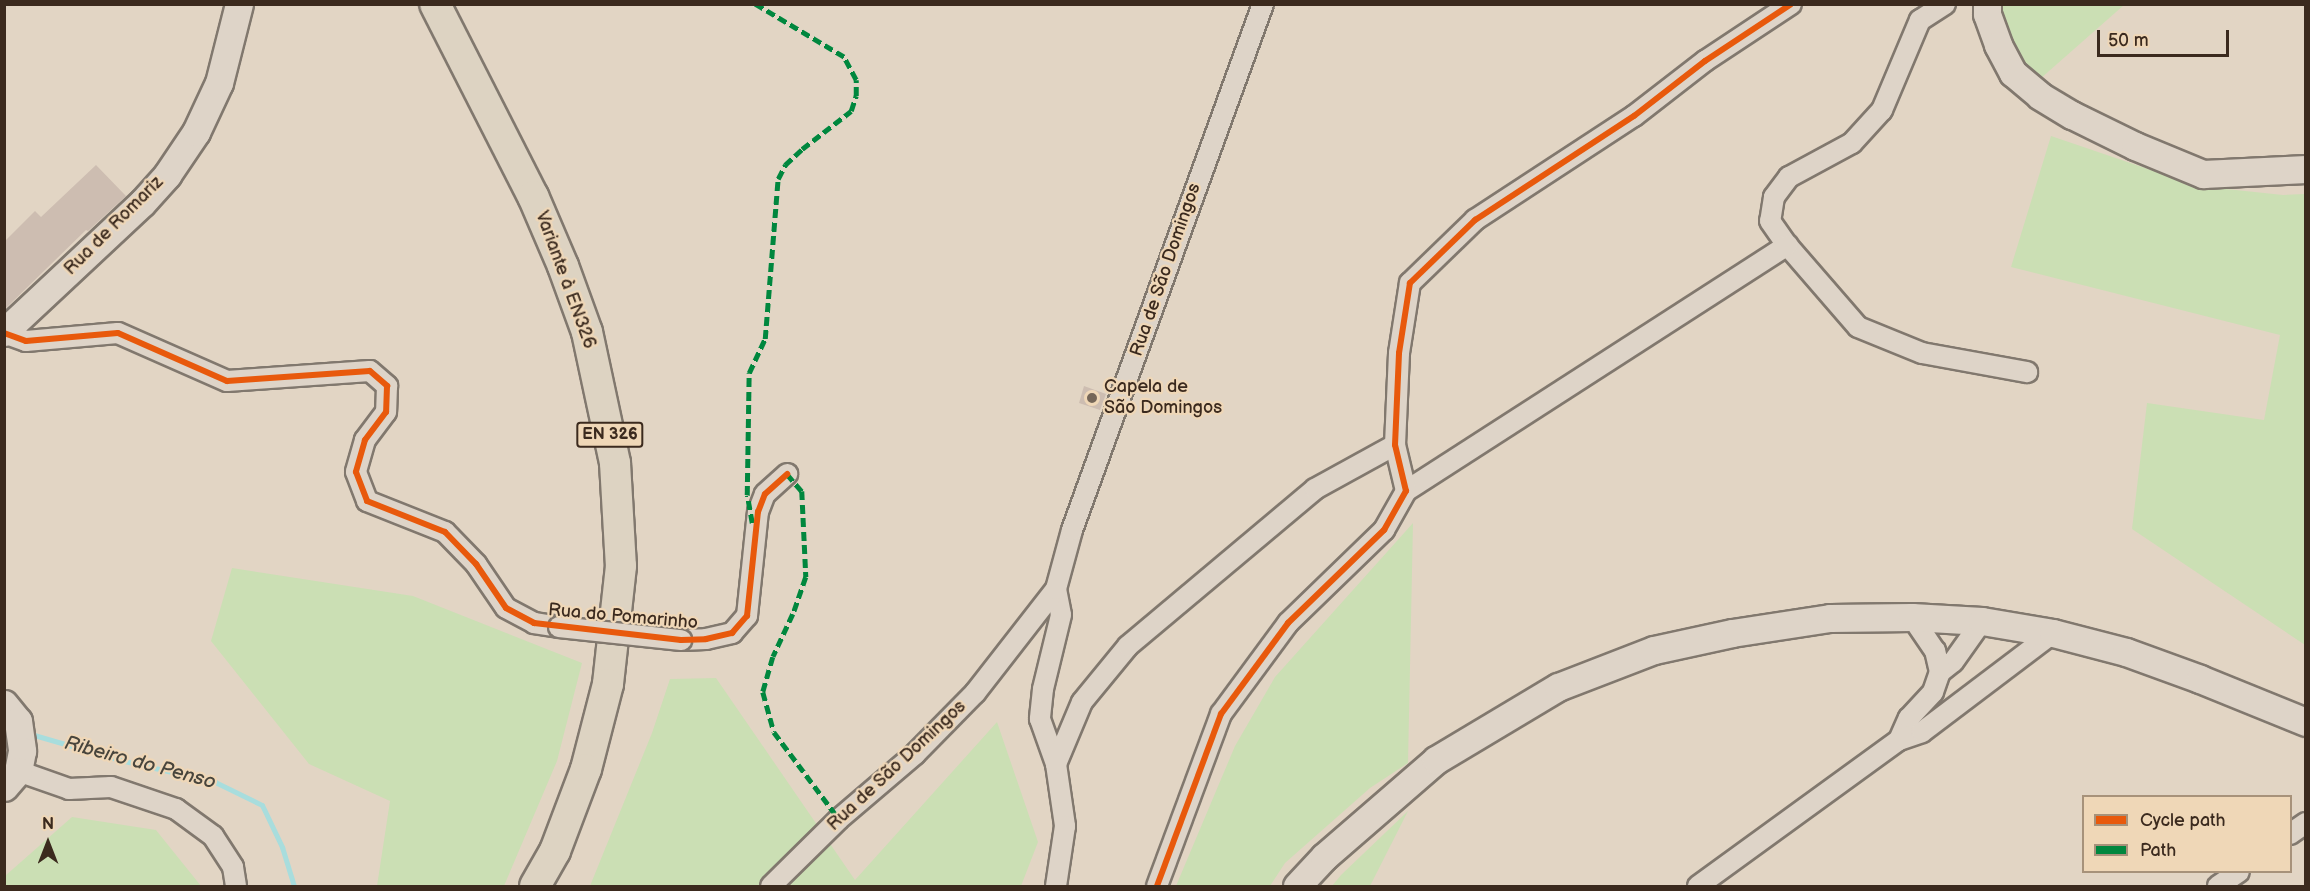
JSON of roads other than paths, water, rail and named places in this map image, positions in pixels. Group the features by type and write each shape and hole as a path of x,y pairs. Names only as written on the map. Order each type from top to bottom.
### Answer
{"main road":[{"name":"Rua de Romariz","path":"4,332 142,203 167,175 196,132 219,83 239,4"},
{"name":"Variante à EN326","path":"435,4 533,196 563,266 587,332 615,463 621,566 608,684 586,769 555,851 535,886"},
{"path":"1987,4 1987,15 1998,45 2013,73 2040,96 2072,115 2134,146 2203,174 2306,169"},
{"path":"1297,886 1324,857 1436,760 1558,687 1654,650 1732,633 1830,618 1912,617 1982,621 2053,633 2126,652 2306,722"},
{"path":"4,704 18,721 22,745 11,779"}],"street":[{"name":"Rua de São Domingos","path":"771,886 840,819 915,754 975,693 1056,589 1072,530 1263,4"},
{"path":"1406,492 1395,445 1399,353 1410,284 1475,220 1634,116 1705,61 1791,4"},
{"path":"1945,4 1920,20 1882,110 1852,143 1789,177 1774,196 1770,221 1786,245 1858,327 1922,353 2027,372"},
{"path":"1157,886 1221,714 1288,623 1384,530 1406,492 1786,245"},
{"name":"Rua do Pomarinho","path":"4,332 26,341 118,333 226,381 370,371 387,386 386,412 365,440 356,472 367,501 445,532 476,564 506,608 534,623 681,640 706,639 732,633 747,616 758,512 765,494 787,474"},
{"path":"1056,764 1082,702 1128,646 1316,489 1395,445"},
{"path":"1056,589 1061,615 1043,690 1040,719 1056,764 1065,826 1056,886"},
{"path":"1912,617 1935,651 1940,672"},
{"path":"1899,740 1909,718 1933,692 1940,672 1959,654 1982,621"},
{"path":"1698,886 1899,740 1922,732 2053,633"},
{"path":"11,779 69,789 111,787 176,809 213,836 233,867 237,886"},
{"path":"2292,833 2306,823"},
{"path":"2218,886 2238,873"}],"waterway":[{"name":"Ribeiro do Penso","path":"34,735 120,760 215,782 262,805 282,847 294,886"}],"place":[{"name":"Capela de São Domingos","path":"1092,398"}]}
